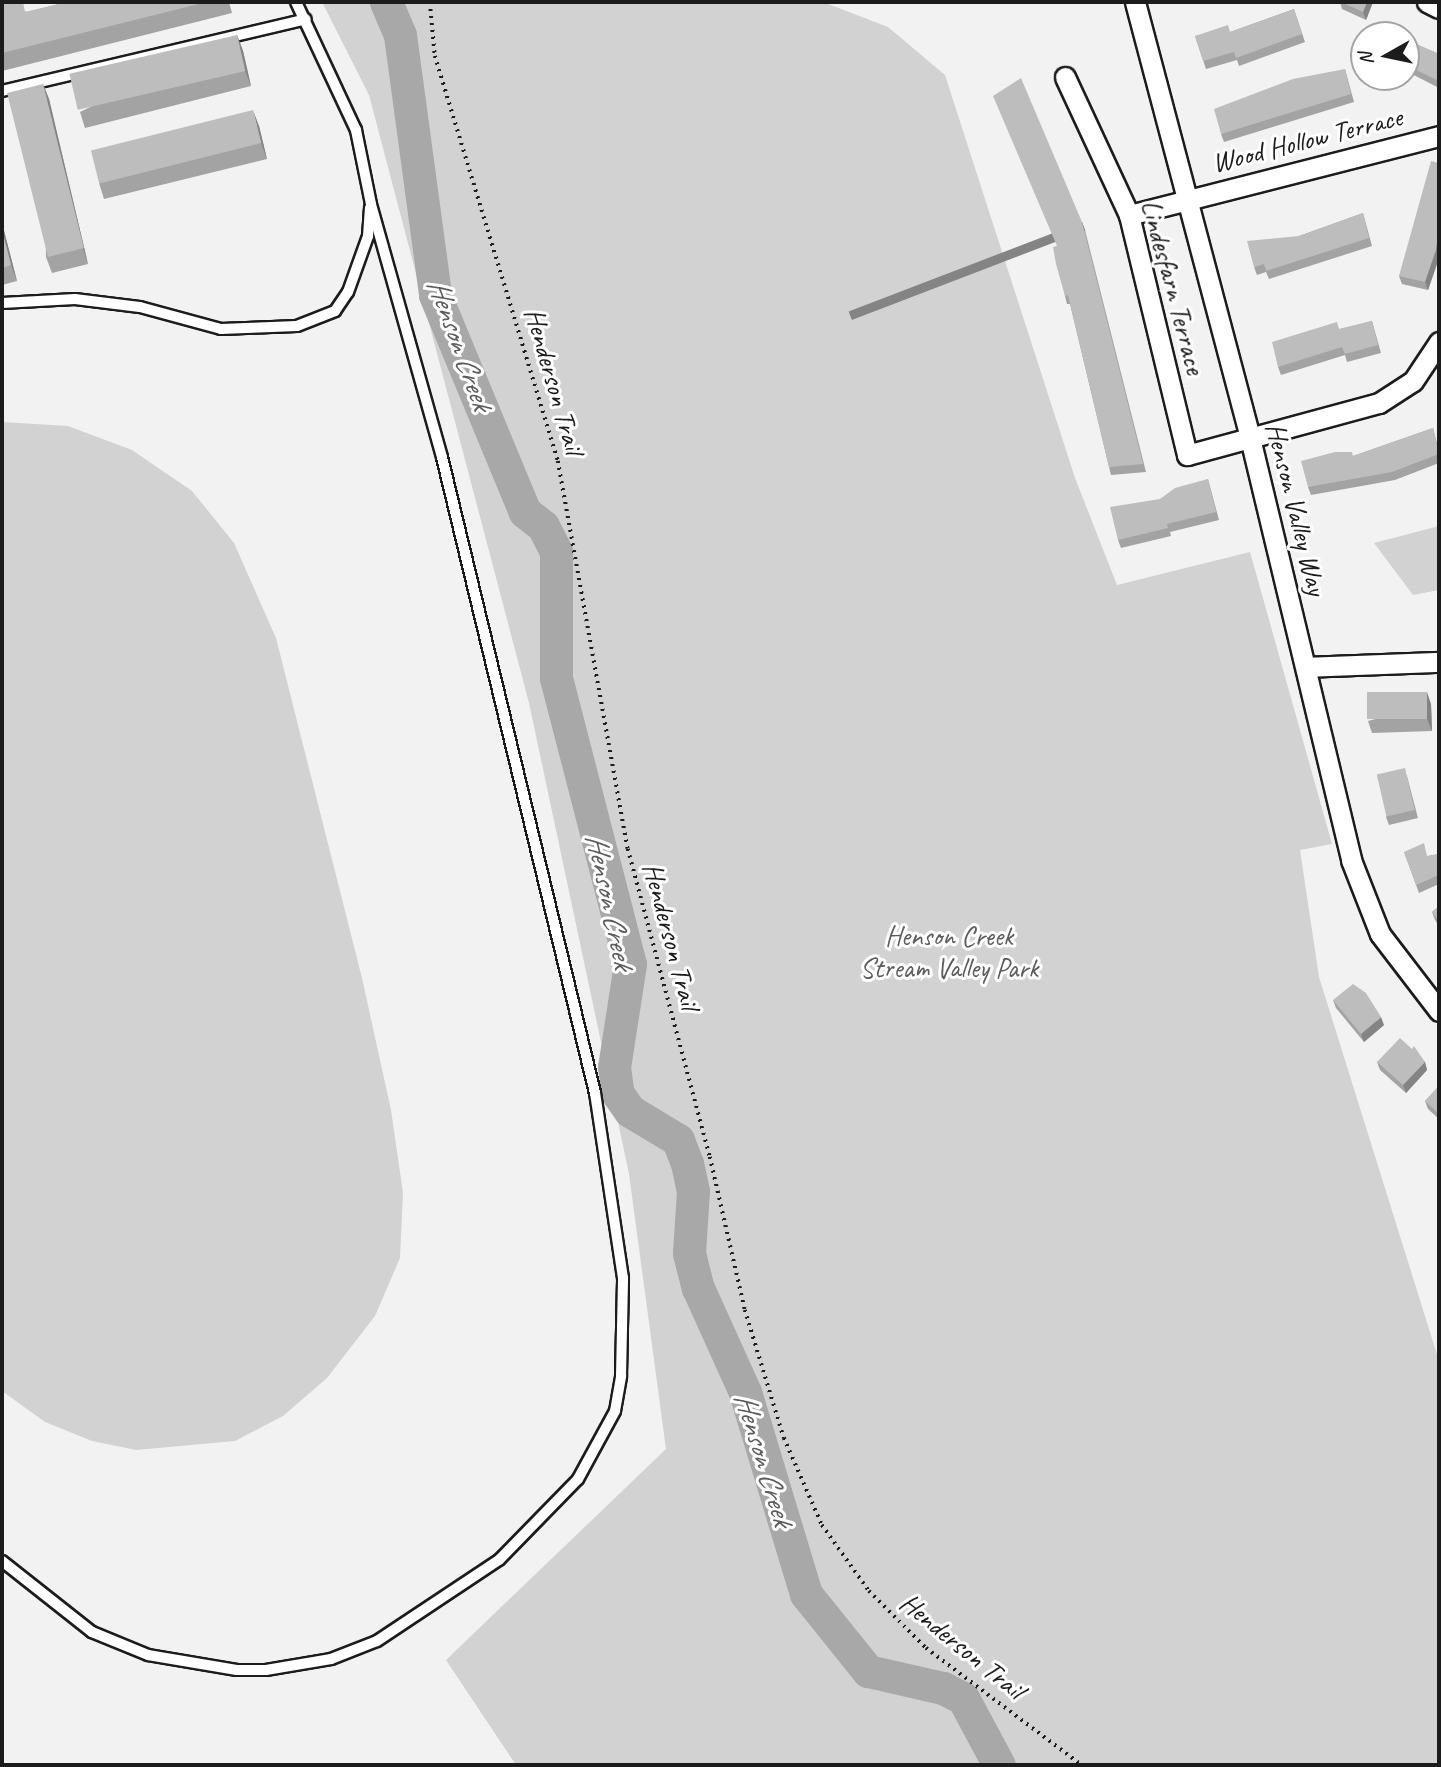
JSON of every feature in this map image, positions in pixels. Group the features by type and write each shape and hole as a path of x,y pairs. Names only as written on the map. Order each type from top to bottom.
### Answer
{"street":[{"name":"Henson Valley Way","path":"1135,2 1250,438 1341,823 1363,895 1392,953 1439,1011"},
{"path":"1427,2 1439,8"},
{"name":"Lindesfarn Terrace","path":"1065,77 1129,215 1187,455 1250,438"},
{"name":"Wood Hollow Terrace","path":"1129,215 1439,136"},
{"path":"1250,438 1379,404 1413,381 1439,342"},
{"path":"1306,667 1439,662"}],"lane":[{"path":"2,1562 92,1632 148,1655 211,1669 246,1670 331,1659 377,1641 499,1560 578,1479 615,1410 621,1376 623,1278 595,1093 442,457 371,204 356,130 296,2"},
{"path":"2,91 306,19"},
{"path":"2,303 75,299 140,307 221,329 297,326 335,311 348,292 368,236 371,204"}],"path":[{"name":"Henderson Trail","path":"430,2 435,56 558,461 628,849 710,1157 745,1310 784,1438 822,1525 869,1591 926,1648 1082,1765"}],"green space":[{"name":"Henson Creek Stream Valley Park","path":"322,2 823,2 888,27 945,75 1075,478 1117,585 1250,552 1332,844 1300,850 1319,977 1439,1361 1439,1765 516,1765 446,1660 666,1449 629,1174 529,703 369,95"},
{"path":"2,422 68,426 132,450 192,491 234,543 276,638 362,978 391,1110 403,1193 400,1258 375,1316 327,1378 283,1416 235,1441 136,1450 92,1441 45,1422 2,1391"},
{"path":"1439,526 1439,590 1413,595 1374,543"}],"building":[{"path":"2,2 23,2 25,12 67,2 207,2 2,53"},
{"path":"1341,2 1367,2 1363,12"},
{"path":"1294,9 1302,34 1236,58 1234,52 1203,61 1195,36 1228,25 1230,32"},
{"path":"237,35 245,71 78,110 69,74"},
{"path":"1420,46 1439,54 1439,81 1420,72"},
{"path":"1345,69 1351,94 1221,134 1214,109 1293,79"},
{"path":"1021,78 1082,222 1143,464 1109,467 1068,295 1065,296 1056,264 1053,247 1057,246 993,96"},
{"path":"43,84 84,248 48,257 7,93"},
{"path":"253,110 261,143 99,183 91,150"},
{"path":"1431,161 1439,163 1439,227 1436,250 1425,282 1399,276"},
{"path":"1363,213 1369,238 1266,271 1264,264 1254,267 1247,241 1299,236"},
{"path":"2,230 11,265 2,268"},
{"path":"1372,321 1378,345 1345,354 1342,347 1278,367 1272,342 1337,322 1339,329"},
{"path":"1433,428 1439,454 1392,472 1308,487 1301,461 1335,452 1352,452 1353,456"},
{"path":"1208,479 1216,512 1167,524 1168,528 1118,540 1110,507 1160,499 1175,488"},
{"path":"1367,692 1427,692 1427,719 1367,719"},
{"path":"1405,768 1415,810 1386,816 1377,775"},
{"path":"1424,843 1427,856 1439,854 1439,875 1416,885 1404,852"},
{"path":"1439,906 1439,921 1432,912"},
{"path":"1353,984 1366,993 1381,1017 1361,1034 1333,1000"},
{"path":"1400,1038 1412,1049 1414,1046 1425,1062 1403,1085 1377,1062"},
{"path":"1439,1086 1439,1114 1425,1101"}],"waterway":[{"name":"Henson Creek","path":"386,2 400,35 435,295 525,512 543,526 556,552 556,678 630,964 614,1067 618,1094 630,1111 678,1140 687,1163 693,1191 689,1253 698,1288 745,1392 806,1594 868,1671 943,1688 963,1698 999,1765"}]}
